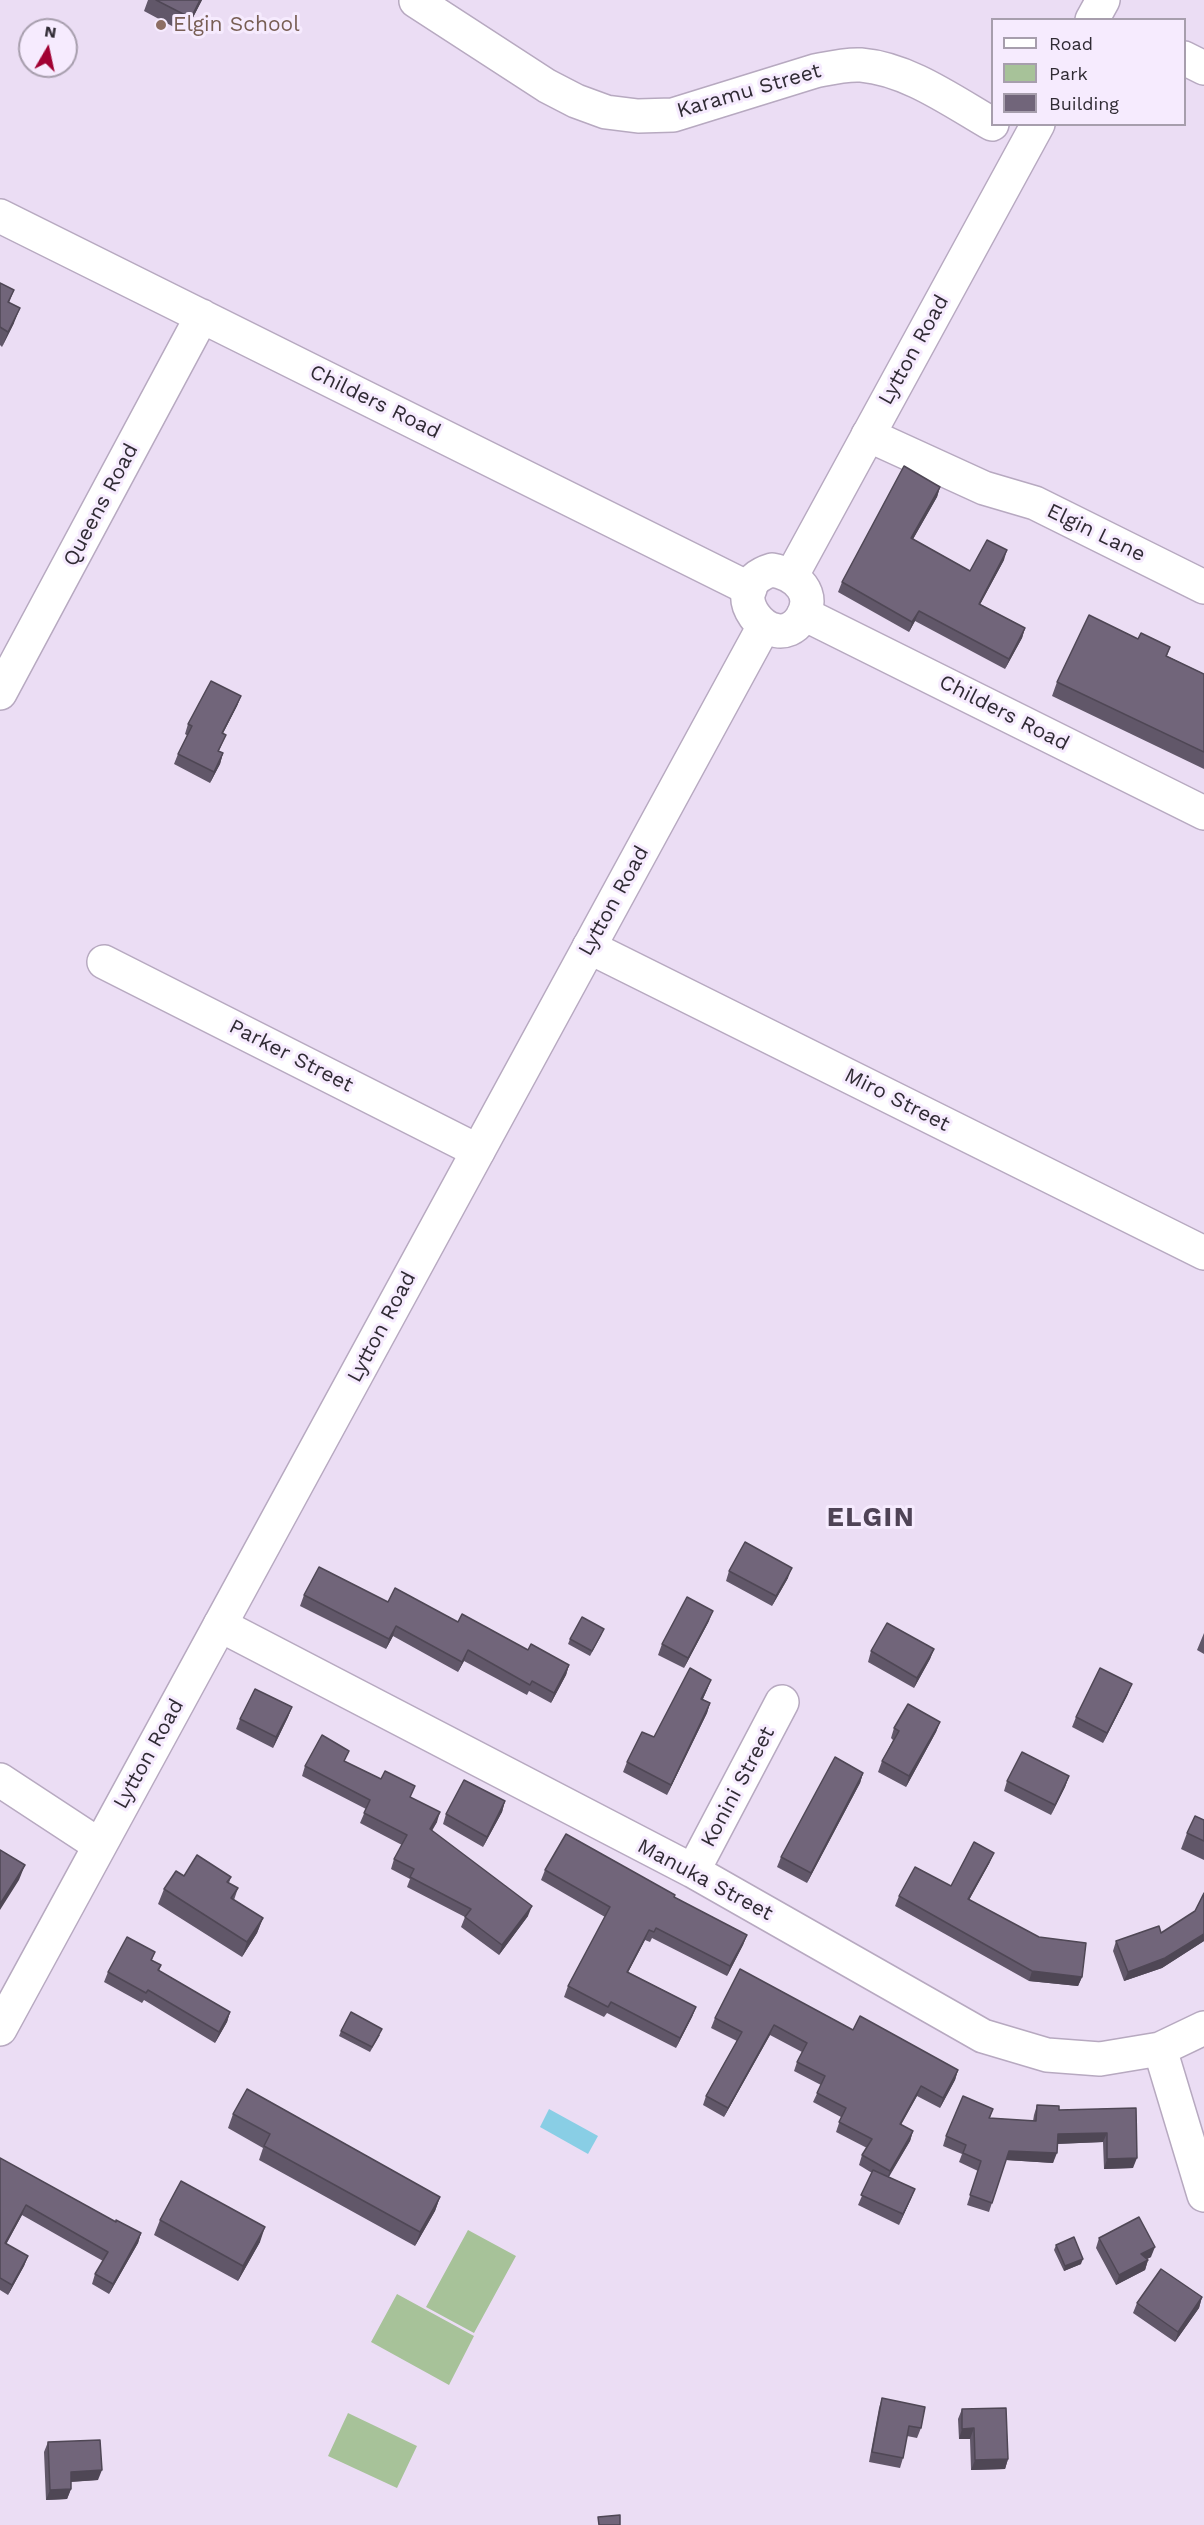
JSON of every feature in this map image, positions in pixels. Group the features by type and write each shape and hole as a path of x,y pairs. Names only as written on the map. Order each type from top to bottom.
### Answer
{"street":[{"name":"Karamu Street","path":"416,1 547,86 576,101 606,112 638,116 673,115 815,71 838,66 860,65 886,69 909,78 991,123"},
{"path":"1186,59 1204,68"},
{"name":"Karamu Street","path":"1001,126 1033,134"},
{"name":"Lytton Road","path":"792,575 1033,134"},
{"name":"Childers Road","path":"0,216 750,589"},
{"name":"Queens Road","path":"0,693 202,316"},
{"name":"Elgin Lane","path":"868,435 984,488 1035,503 1204,586"},
{"path":"772,570 792,575 801,584 807,598 804,614 798,624 789,629 776,630 764,626 754,617 748,606 750,589 761,574 772,570"},
{"name":"Childers Road","path":"804,614 1204,813"},
{"name":"Lytton Road","path":"0,2029 764,626"},
{"name":"Miro Street","path":"589,946 1204,1253"},
{"name":"Parker Street","path":"104,962 478,1150"},
{"name":"Manuka Street","path":"220,1624 693,1871 983,2036 1047,2055 1100,2059 1160,2049 1204,2028"},
{"name":"Konini Street","path":"693,1871 782,1702"},
{"path":"0,1780 99,1845"},
{"path":"1160,2049 1204,2195"}],"green space":[{"path":"468,2230 516,2256 474,2333 426,2307"},
{"path":"397,2294 474,2336 449,2385 371,2342"},
{"path":"348,2413 417,2446 397,2488 328,2456"}],"water":[{"path":"549,2109 598,2136 588,2154 540,2127"}],"building":[{"path":"156,0 200,0 191,18"},
{"path":"0,283 14,290 8,302 20,308 8,332 0,327"},
{"path":"904,466 940,487 911,538 970,571 987,540 1007,550 979,604 1025,628 1009,659 919,611 912,622 842,582"},
{"path":"1089,615 1138,639 1141,633 1170,647 1166,656 1204,674 1204,752 1057,682"},
{"path":"211,681 241,696 222,733 226,735 218,751 223,753 214,772 178,754 192,726 188,724"},
{"path":"745,1542 792,1568 776,1596 729,1571"},
{"path":"319,1567 388,1602 395,1588 458,1622 462,1614 528,1650 531,1644 569,1665 554,1693 532,1681 530,1685 468,1650 462,1662 396,1626 389,1639 304,1595"},
{"path":"687,1597 713,1611 688,1658 662,1644"},
{"path":"582,1617 604,1629 592,1651 570,1639"},
{"path":"887,1623 934,1649 917,1678 871,1651"},
{"path":"690,1668 711,1680 701,1699 710,1703 671,1785 627,1762 642,1732 654,1737"},
{"path":"1100,1668 1132,1684 1107,1733 1076,1717"},
{"path":"255,1689 292,1707 276,1737 240,1719"},
{"path":"908,1704 940,1722 909,1776 882,1761 899,1731 894,1728"},
{"path":"322,1735 349,1751 344,1761 381,1779 385,1771 415,1786 410,1797 440,1812 430,1829 532,1906 502,1945 465,1917 471,1909 410,1877 414,1869 394,1859 407,1835 364,1813 370,1800 305,1766"},
{"path":"1022,1752 1069,1776 1055,1805 1007,1781"},
{"path":"835,1757 863,1773 811,1873 781,1857"},
{"path":"464,1780 505,1801 487,1837 446,1814"},
{"path":"1195,1816 1204,1820 1204,1841 1187,1833"},
{"path":"566,1834 675,1895 674,1897 747,1935 730,1966 656,1928 654,1932 649,1930 627,1972 696,2007 680,2038 611,2002 608,2007 568,1986 610,1907 545,1870"},
{"path":"974,1842 994,1853 968,1899 1039,1937 1086,1943 1082,1977 1032,1971 899,1896 915,1867 951,1886"},
{"path":"0,1850 25,1865 0,1904"},
{"path":"197,1855 231,1877 227,1882 238,1888 231,1898 263,1918 247,1942 164,1889 176,1871 184,1876"},
{"path":"1204,1893 1204,1934 1165,1958 1128,1972 1116,1941 1159,1926 1161,1933 1195,1911"},
{"path":"127,1937 155,1952 151,1960 161,1965 158,1970 230,2012 219,2032 148,1990 146,1993 108,1972"},
{"path":"740,1969 853,2030 860,2016 958,2070 943,2098 921,2086 900,2124 913,2131 890,2171 862,2155 872,2139 839,2122 846,2108 817,2093 825,2076 797,2062 807,2043 774,2025 728,2108 706,2096 742,2032 715,2018"},
{"path":"351,2012 382,2029 372,2047 341,2031"},
{"path":"247,2089 440,2197 420,2232 264,2146 270,2134 233,2114"},
{"path":"963,2096 993,2109 989,2118 1036,2121 1037,2105 1059,2106 1059,2110 1136,2108 1137,2158 1107,2159 1107,2133 1058,2134 1057,2153 1009,2151 992,2203 970,2195 981,2161 963,2153 966,2145 946,2136"},
{"path":"0,2158 116,2222 116,2220 141,2233 113,2284 95,2274 108,2252 26,2205 5,2243 28,2256 12,2285 0,2278"},
{"path":"873,2170 915,2189 903,2214 861,2195"},
{"path":"181,2181 265,2227 243,2266 160,2220"},
{"path":"1139,2217 1155,2247 1141,2254 1148,2260 1119,2275 1099,2238"},
{"path":"1074,2237 1083,2259 1065,2266 1056,2245"},
{"path":"1161,2269 1202,2297 1178,2332 1137,2303"},
{"path":"882,2398 925,2407 921,2428 909,2426 903,2458 872,2452"},
{"path":"1006,2408 1008,2459 975,2460 974,2428 962,2429 962,2409"},
{"path":"100,2440 102,2470 71,2472 71,2489 50,2490 48,2442"},
{"path":"620,2515 620,2525 599,2525 598,2517"}],"place":[{"name":"Elgin School","path":"161,25"}],"district":[{"name":"ELGIN","path":"871,1518"}]}
